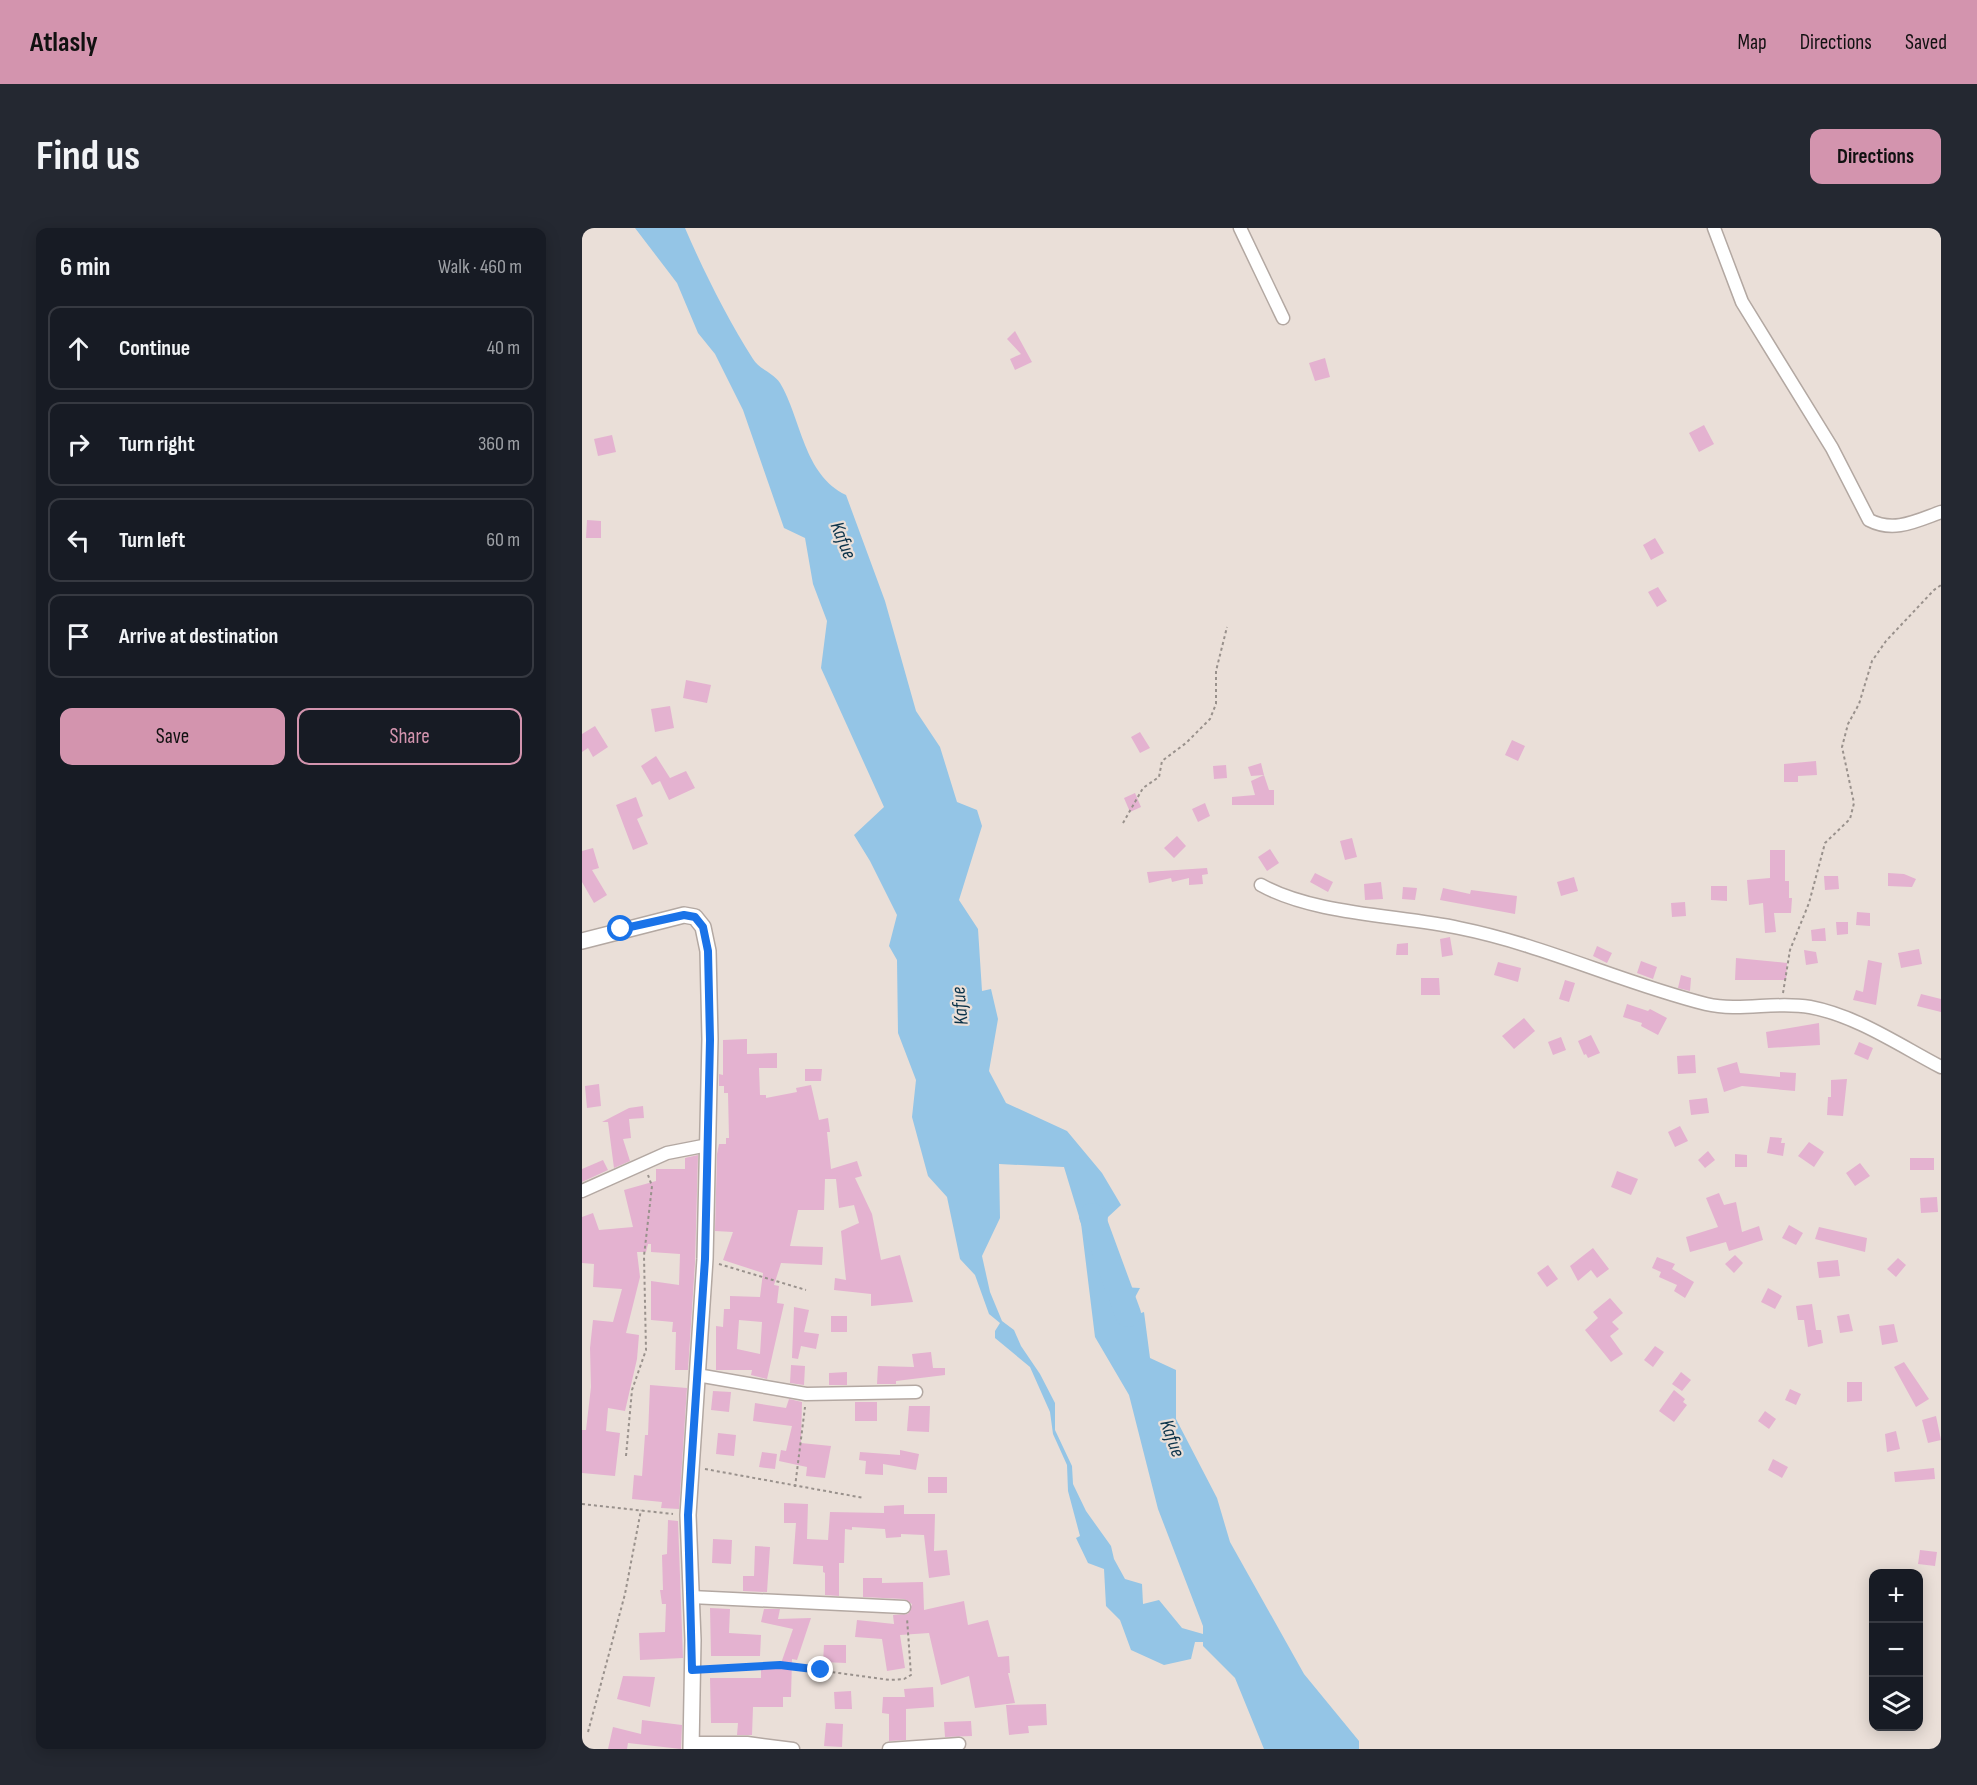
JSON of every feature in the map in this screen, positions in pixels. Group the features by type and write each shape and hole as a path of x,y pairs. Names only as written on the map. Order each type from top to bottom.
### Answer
{"street":[{"path":"1240,228 1283,318"},
{"path":"1714,228 1742,302 1832,448 1869,520 1888,527 1903,526 1941,512"},
{"path":"1261,885 1297,900 1499,936 1664,993 1709,1005 1741,1007 1781,1004 1810,1007 1850,1019 1941,1067"},
{"path":"582,940 684,915 695,917 703,927 710,977 708,1145 705,1259 688,1515 692,1746 747,1743 793,1749"},
{"path":"582,1191 667,1153 708,1145"},
{"path":"698,1375 806,1394 916,1392"},
{"path":"691,1597 904,1607"},
{"path":"889,1749 959,1744"}],"path":[{"path":"1781,1004 1790,950 1809,903 1825,843 1850,819 1854,803 1842,747 1848,724 1859,704 1872,661 1886,641 1941,585"},
{"path":"1123,823 1143,788 1159,777 1162,761 1186,743 1210,719 1216,704 1216,671 1227,627"},
{"path":"626,1456 632,1390 646,1350 644,1256 652,1186 644,1164"},
{"path":"705,1259 806,1290"},
{"path":"795,1487 802,1448 806,1394"},
{"path":"690,1467 864,1498"},
{"path":"582,1504 688,1515"},
{"path":"588,1732 625,1594 641,1510"},
{"path":"692,1670 780,1665 890,1680 904,1679 911,1675 907,1611 904,1607"}],"water":[{"path":"635,228 685,228 716,295 743,343 756,362 780,383 812,460 832,486 846,495 885,601 916,711 940,747 957,802 977,810 982,826 959,900 978,929 982,991 991,989 998,1019 989,1071 1006,1103 1067,1131 1102,1173 1121,1205 1108,1217 1104,1254 1109,1270 1121,1287 1140,1288 1132,1303 1138,1314 1144,1312 1150,1358 1176,1370 1176,1419 1217,1498 1230,1542 1304,1674 1359,1741 1359,1749 1264,1749 1235,1678 1203,1646 1203,1642 1195,1642 1191,1659 1164,1665 1131,1650 1120,1620 1106,1606 1104,1569 1088,1563 1076,1538 1080,1536 1068,1491 1067,1465 1053,1434 1050,1412 1030,1367 995,1338 995,1331 1000,1323 989,1314 975,1275 960,1259 947,1197 928,1176 912,1117 916,1080 898,1033 897,960 889,946 897,915 854,835 884,807 821,668 827,621 813,584 805,538 784,528 743,410 715,354 698,333 677,283","holes":["999,1164 1064,1167 1081,1223 1095,1337 1129,1395 1158,1509 1203,1626 1203,1634 1182,1628 1159,1600 1143,1604 1142,1584 1125,1579 1114,1559 1111,1546 1086,1511 1073,1484 1072,1466 1055,1430 1055,1403 1014,1330 1002,1321 990,1292 982,1256 1000,1218"]}],"building":[{"path":"1015,331 1032,362 1015,370 1010,359 1021,354 1007,339"},
{"path":"1325,358 1330,377 1315,381 1309,363"},
{"path":"1704,425 1714,444 1699,452 1689,433"},
{"path":"612,435 616,452 598,456 594,439"},
{"path":"587,520 601,521 601,538 586,538"},
{"path":"1655,538 1664,553 1651,560 1643,545"},
{"path":"1658,587 1667,601 1657,607 1648,592"},
{"path":"686,680 711,685 707,703 683,698"},
{"path":"670,706 674,728 655,732 651,709"},
{"path":"595,726 608,747 593,757 588,748 582,752 582,734"},
{"path":"1140,732 1150,748 1140,753 1131,737"},
{"path":"1512,740 1525,746 1518,761 1505,755"},
{"path":"656,756 670,778 686,771 695,788 669,800 660,781 652,785 641,766"},
{"path":"1816,761 1817,775 1798,776 1798,782 1784,782 1784,764"},
{"path":"1261,763 1264,775 1251,776 1248,767"},
{"path":"1226,765 1227,778 1214,779 1213,766"},
{"path":"1264,775 1269,790 1274,790 1274,805 1232,805 1232,797 1255,795 1251,781"},
{"path":"1135,793 1141,807 1130,812 1124,798"},
{"path":"636,797 643,816 637,819 648,844 633,850 616,805"},
{"path":"1205,803 1210,816 1198,822 1192,809"},
{"path":"1177,836 1186,846 1174,858 1164,848"},
{"path":"1352,838 1357,857 1345,860 1340,841"},
{"path":"593,848 599,868 592,870 607,895 594,903 582,882 582,851"},
{"path":"1270,849 1279,863 1267,871 1258,857"},
{"path":"1770,850 1785,850 1785,881 1789,881 1789,898 1792,898 1791,913 1774,913 1776,932 1765,933 1763,903 1749,905 1747,880 1770,878"},
{"path":"1207,868 1208,874 1202,875 1203,884 1189,885 1189,878 1172,882 1171,878 1149,883 1147,872"},
{"path":"1315,873 1333,882 1328,892 1310,882"},
{"path":"1888,873 1904,874 1916,879 1912,887 1888,886"},
{"path":"1824,876 1838,876 1839,889 1825,890"},
{"path":"1574,877 1578,891 1561,896 1557,882"},
{"path":"1381,882 1383,899 1365,900 1364,884"},
{"path":"1711,886 1727,886 1727,901 1711,900"},
{"path":"1403,887 1417,888 1415,900 1402,899"},
{"path":"1443,888 1470,894 1471,890 1517,896 1515,914 1440,900"},
{"path":"1685,902 1686,916 1672,917 1671,903"},
{"path":"1857,912 1870,913 1870,926 1856,925"},
{"path":"1836,922 1848,922 1848,934 1837,935"},
{"path":"1825,928 1826,941 1812,941 1811,930"},
{"path":"1450,937 1453,955 1442,957 1440,939"},
{"path":"1408,943 1408,955 1396,955 1397,944"},
{"path":"1597,946 1612,953 1607,963 1593,956"},
{"path":"1919,949 1922,964 1901,968 1898,953"},
{"path":"1804,950 1816,952 1818,963 1806,965"},
{"path":"1736,958 1787,963 1786,980 1735,980"},
{"path":"1868,960 1882,963 1876,1005 1853,1000 1856,990 1863,992"},
{"path":"1641,961 1657,967 1653,979 1637,973"},
{"path":"1498,962 1521,968 1518,982 1494,975"},
{"path":"1681,975 1691,978 1690,991 1678,988"},
{"path":"1421,978 1439,978 1440,995 1421,995"},
{"path":"1565,980 1575,983 1569,1002 1559,999"},
{"path":"1921,994 1941,999 1941,1012 1917,1006"},
{"path":"1627,1004 1648,1011 1650,1009 1667,1018 1658,1035 1641,1026 1642,1023 1623,1017"},
{"path":"1524,1018 1535,1031 1514,1049 1502,1036"},
{"path":"1819,1023 1820,1045 1768,1048 1766,1032"},
{"path":"1591,1035 1600,1053 1588,1058 1586,1054 1584,1055 1578,1041"},
{"path":"1561,1037 1566,1050 1553,1055 1548,1042"},
{"path":"747,1039 747,1054 777,1053 777,1068 759,1068 760,1095 766,1095 766,1098 797,1092 796,1088 811,1085 819,1120 828,1118 830,1132 827,1132 831,1169 857,1161 862,1176 855,1178 872,1214 881,1260 900,1255 913,1302 871,1306 871,1294 834,1290 835,1278 846,1280 841,1231 859,1223 854,1205 839,1208 836,1179 825,1179 824,1210 798,1210 790,1246 823,1247 822,1265 781,1263 774,1285 779,1286 777,1303 784,1304 767,1379 751,1375 752,1370 716,1370 716,1326 723,1327 724,1309 730,1309 730,1296 760,1297 763,1273 723,1260 733,1232 715,1231 717,1154 719,1144 726,1144 726,1138 729,1138 728,1093 724,1093 724,1086 719,1086 719,1074 723,1075 723,1040","holes":["739,1320 762,1322 760,1354 737,1349"]},
{"path":"1859,1042 1873,1048 1868,1060 1854,1054"},
{"path":"1695,1055 1696,1073 1678,1074 1677,1056"},
{"path":"1737,1062 1740,1073 1780,1077 1780,1072 1796,1073 1795,1091 1742,1086 1724,1092 1717,1068"},
{"path":"805,1069 822,1069 821,1081 805,1081"},
{"path":"1847,1079 1843,1116 1827,1115 1828,1097 1831,1097 1831,1080"},
{"path":"599,1084 601,1106 587,1108 585,1086"},
{"path":"1707,1098 1709,1113 1691,1115 1689,1100"},
{"path":"643,1106 644,1118 629,1119 631,1138 623,1139 630,1161 614,1168 608,1122 602,1122 629,1108"},
{"path":"1680,1126 1688,1141 1675,1147 1668,1132"},
{"path":"1770,1137 1782,1138 1781,1143 1785,1143 1783,1156 1767,1153"},
{"path":"1809,1142 1824,1152 1814,1167 1798,1156"},
{"path":"1708,1151 1715,1160 1705,1168 1698,1160"},
{"path":"1735,1154 1747,1155 1747,1167 1735,1167"},
{"path":"698,1155 695,1263 688,1370 675,1370 676,1332 672,1332 673,1322 651,1320 651,1281 679,1285 680,1254 651,1252 651,1244 648,1244 646,1252 637,1252 640,1277 626,1333 639,1335 637,1359 625,1411 608,1408 606,1431 620,1433 615,1476 582,1473 582,1430 586,1430 591,1387 590,1348 593,1320 613,1322 622,1289 593,1287 594,1264 582,1263 582,1217 593,1213 599,1230 633,1227 624,1190 656,1181 656,1169 685,1169 685,1158"},
{"path":"1910,1158 1934,1158 1934,1170 1910,1170"},
{"path":"603,1160 608,1170 582,1182 582,1169"},
{"path":"1860,1163 1870,1176 1855,1186 1846,1173"},
{"path":"1617,1171 1638,1179 1631,1195 1611,1187"},
{"path":"1719,1193 1724,1205 1736,1202 1742,1232 1759,1226 1763,1240 1729,1251 1726,1242 1690,1252 1686,1237 1718,1227 1706,1198"},
{"path":"1937,1197 1938,1212 1921,1213 1920,1198"},
{"path":"1789,1225 1803,1233 1796,1245 1782,1238"},
{"path":"1819,1227 1867,1238 1865,1252 1815,1239"},
{"path":"1593,1248 1609,1269 1597,1278 1591,1270 1578,1281 1570,1266"},
{"path":"1735,1255 1743,1263 1734,1273 1725,1264"},
{"path":"1657,1257 1675,1264 1672,1269 1694,1282 1685,1298 1674,1291 1677,1285 1659,1277 1661,1272 1652,1268"},
{"path":"1898,1258 1906,1265 1896,1277 1887,1269"},
{"path":"1838,1260 1840,1276 1819,1278 1817,1262"},
{"path":"1548,1265 1558,1279 1547,1287 1537,1273"},
{"path":"1768,1288 1782,1296 1775,1309 1761,1302"},
{"path":"1610,1298 1623,1313 1612,1322 1619,1329 1610,1336 1623,1354 1611,1362 1585,1330 1598,1318 1593,1312"},
{"path":"1812,1304 1816,1330 1821,1330 1823,1343 1808,1347 1804,1320 1798,1320 1796,1306"},
{"path":"794,1307 809,1310 804,1332 819,1334 816,1349 801,1346 798,1359 792,1358"},
{"path":"1849,1314 1853,1331 1840,1333 1837,1316"},
{"path":"831,1316 847,1316 847,1332 831,1332"},
{"path":"1894,1324 1898,1342 1882,1345 1879,1326"},
{"path":"1655,1346 1664,1352 1653,1367 1644,1360"},
{"path":"931,1352 933,1368 945,1368 945,1375 896,1381 896,1384 877,1384 878,1366 914,1367 912,1354"},
{"path":"1904,1362 1929,1399 1916,1407 1894,1367"},
{"path":"791,1365 805,1366 804,1385 790,1383"},
{"path":"847,1372 847,1385 829,1385 829,1373"},
{"path":"1681,1372 1691,1380 1682,1391 1672,1384"},
{"path":"1847,1382 1862,1382 1862,1401 1847,1402"},
{"path":"650,1385 687,1388 679,1509 661,1508 662,1502 632,1499 634,1475 642,1476 645,1435 648,1435"},
{"path":"1790,1389 1801,1394 1796,1405 1785,1400"},
{"path":"1674,1390 1685,1399 1683,1402 1687,1405 1674,1422 1659,1411"},
{"path":"713,1391 731,1392 729,1412 711,1410"},
{"path":"789,1399 802,1402 801,1443 831,1446 825,1478 806,1476 807,1467 779,1461 781,1450 786,1451 792,1426 753,1421 755,1403 786,1408"},
{"path":"855,1402 877,1402 877,1421 855,1421"},
{"path":"909,1406 930,1406 929,1432 907,1431"},
{"path":"1765,1411 1776,1419 1769,1429 1758,1421"},
{"path":"1936,1416 1941,1440 1928,1443 1922,1420"},
{"path":"1896,1431 1900,1449 1887,1452 1885,1434"},
{"path":"718,1433 736,1435 734,1456 716,1454"},
{"path":"900,1450 919,1454 916,1470 883,1464 883,1475 865,1474 866,1461 859,1460 860,1452 900,1455"},
{"path":"762,1452 777,1454 775,1469 759,1467"},
{"path":"1773,1459 1788,1467 1782,1478 1768,1470"},
{"path":"1934,1468 1935,1479 1895,1482 1894,1472"},
{"path":"928,1477 947,1477 947,1493 928,1493"},
{"path":"784,1503 808,1504 807,1539 828,1540 830,1512 884,1513 884,1506 904,1505 904,1514 935,1514 934,1551 947,1550 950,1575 929,1578 924,1535 901,1534 901,1537 886,1538 885,1529 852,1527 852,1530 845,1529 844,1563 839,1563 839,1596 825,1595 823,1566 793,1564 796,1523 784,1523"},
{"path":"668,1520 678,1521 683,1658 640,1660 639,1633 665,1632 666,1604 662,1604 660,1590 663,1590 662,1555 667,1554"},
{"path":"713,1539 732,1540 731,1564 712,1563"},
{"path":"755,1546 770,1547 767,1592 743,1591 743,1576 754,1576"},
{"path":"1920,1550 1937,1552 1935,1566 1918,1564"},
{"path":"863,1578 882,1578 882,1583 923,1582 924,1610 964,1601 968,1625 988,1620 998,1657 1009,1656 1010,1673 1008,1673 1015,1703 975,1708 969,1676 941,1685 929,1633 900,1635 905,1668 887,1671 882,1639 855,1637 857,1620 894,1624 893,1615 908,1614 912,1604 904,1599 863,1597"},
{"path":"710,1608 730,1609 729,1633 761,1635 760,1656 711,1656"},
{"path":"764,1609 780,1609 778,1619 811,1618 797,1660 792,1659 791,1697 783,1697 783,1707 753,1707 752,1735 737,1735 738,1723 711,1723 710,1678 761,1678 761,1669 779,1669 793,1629 761,1622"},
{"path":"824,1645 846,1645 846,1663 823,1662"},
{"path":"623,1676 655,1677 650,1707 617,1699"},
{"path":"933,1687 934,1707 906,1709 906,1740 889,1741 889,1714 882,1713 883,1697 905,1697 904,1689"},
{"path":"851,1691 852,1709 835,1709 834,1692"},
{"path":"1046,1704 1047,1725 1028,1726 1029,1733 1009,1735 1006,1705"},
{"path":"642,1720 682,1725 681,1749 628,1743 627,1749 608,1749 613,1727 641,1734"},
{"path":"971,1721 972,1736 945,1737 944,1722"},
{"path":"826,1723 843,1724 842,1747 824,1746"}],"waterway":[{"name":"Kafue","path":"1092,1216 1128,1314"}],"route":[{"path":"621,929 665,918 684,915 695,917 703,927 708,951 710,1040 705,1259 688,1515 692,1670 780,1665 821,1670"}]}
